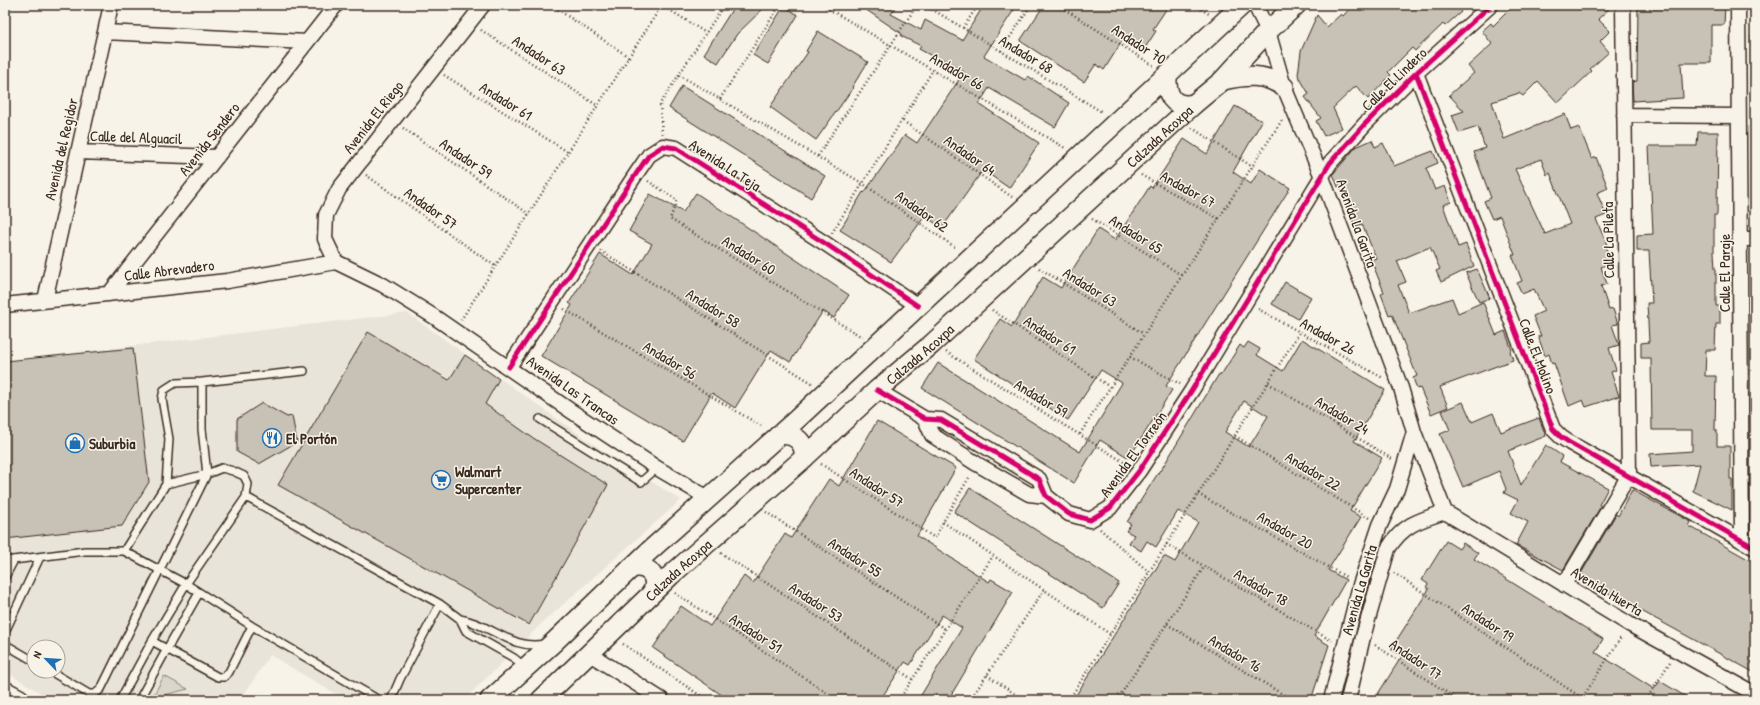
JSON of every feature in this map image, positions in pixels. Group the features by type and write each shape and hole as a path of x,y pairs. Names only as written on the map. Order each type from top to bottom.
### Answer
{"main road":[{"path":"490,700 554,642 647,553 796,420 969,257 1080,157 1242,5"},
{"name":"Calzada Acoxpa","path":"541,700 662,584 753,504 876,390 932,344 1194,104 1223,80 1268,31 1296,5"},
{"path":"1167,75 1167,88 1171,98 1175,102 1184,105 1194,104"},
{"path":"1223,80 1260,76 1277,82 1284,87"},
{"path":"1149,92 1161,94 1170,99 1176,108 1178,119"},
{"path":"796,420 795,430 800,438 807,444 809,453"},
{"path":"778,435 789,434 798,439 809,453"},
{"path":"631,568 641,567 650,572 655,580 662,584 662,574 654,569 649,561 647,553"},
{"path":"5,692 18,700"}],"street":[{"name":"Avenida del Regidor","path":"45,300 111,5"},
{"name":"Avenida Sendero","path":"109,294 336,5"},
{"name":"Avenida El Riego","path":"336,262 325,239 326,215 339,189 482,5"},
{"name":"Avenida La Garita","path":"1255,5 1268,31 1284,87 1322,177 1401,388 1414,432 1446,512 1412,524 1400,532 1388,548 1363,637 1348,700"},
{"name":"Calle El Lindero","path":"1322,177 1330,163 1360,129 1416,73 1491,5"},
{"name":"Calle La Pileta","path":"1623,5 1629,475"},
{"name":"Calle El Paraje","path":"1738,5 1738,116 1748,239 1742,541"},
{"path":"105,32 307,42"},
{"name":"Calle El Molino","path":"1416,73 1553,429 1561,437 1755,548"},
{"path":"1624,115 1738,116"},
{"path":"509,367 588,244 636,174 650,154 663,146"},
{"name":"Avenida La Teja","path":"663,146 676,148 826,244 918,306"},
{"name":"Calle del Alguacil","path":"78,152 217,157"},
{"name":"Avenida El Torreón","path":"1090,520 1110,508 1139,471 1192,390 1322,177"},
{"name":"Calle Abrevadero","path":"5,305 227,280 336,262"},
{"name":"Avenida Las Trancas","path":"336,262 383,285 455,330 571,411 658,468 708,498"},
{"path":"876,390 925,419 941,420 1038,479 1046,496 1069,514 1090,520"},
{"path":"925,419 932,435 977,464 1029,494 1046,496"},
{"name":"Avenida La Garita","path":"1331,700 1360,585 1380,525 1397,489 1414,432"},
{"path":"1564,585 1629,475"},
{"name":"Avenida Huerta","path":"1446,512 1629,624 1755,694"},
{"path":"590,654 662,700"}],"lane":[{"path":"124,550 166,484 170,439 162,399 164,390 175,384 304,371"},
{"path":"64,679 89,694 95,694 101,688 207,474 202,429 202,382"},
{"path":"540,418 641,482 658,468"},
{"path":"120,700 152,641 186,584 246,497 248,484 244,476 222,468 207,474 166,484"},
{"path":"246,497 440,604 460,619 466,631 514,658 526,668"},
{"path":"5,561 85,551 124,550 186,584 252,626 379,700 387,700"},
{"path":"5,632 40,557"},
{"path":"5,577 14,560"},
{"path":"139,700 167,648 200,593"},
{"path":"391,700 400,679 440,604"},
{"path":"460,619 470,620 490,631 523,644 536,646 554,642"},
{"path":"152,641 218,677 224,677 229,672 252,626"},
{"path":"5,643 26,657"}],"path":[{"path":"551,5 629,57"},
{"path":"455,330 662,5 706,33"},
{"path":"663,146 660,104 724,5"},
{"path":"720,99 780,5"},
{"path":"818,156 917,5"},
{"path":"963,28 978,5"},
{"path":"1001,51 1031,5"},
{"path":"826,244 862,183 903,121 933,70"},
{"path":"1080,434 1292,106"},
{"path":"1178,119 1253,166"},
{"path":"1069,700 1299,333"},
{"path":"1130,357 1192,390"},
{"path":"977,464 943,522 1110,634"},
{"path":"1090,520 1149,572"},
{"path":"898,700 993,556"},
{"path":"1117,700 1204,567"},
{"path":"970,700 1044,590"},
{"path":"1582,699 1629,624"},
{"path":"609,635 707,700"},
{"path":"1646,700 1677,650"},
{"path":"987,676 1024,700"}],"shaded area":[{"path":"1755,35 1755,179 1753,179 1751,36"},
{"path":"407,313 609,455 681,500 541,624 464,700 346,700 270,655 240,700 52,700 5,671 5,361"},
{"path":"164,676 188,689 152,698"}],"building":[{"path":"735,5 767,5 737,34 718,63 704,54"},
{"path":"859,5 897,5 891,14 921,30 925,20 962,40 984,5 1017,5 984,56 1025,80 1028,76 1069,103 1055,127 989,88 979,104 1039,143 1009,188 983,170 942,228 925,216 891,262 840,230 863,192 864,193 905,135 917,143 964,72 942,59 941,61 919,49 921,46 901,36 902,34"},
{"path":"1044,5 1169,5 1153,29 1156,31 1143,51 1124,38 1104,70 1096,64 1084,82 1020,41"},
{"path":"1353,5 1455,5 1461,12 1445,26 1443,24 1415,51 1412,48 1388,72 1391,75 1368,99 1356,86 1333,108 1342,128 1324,136 1316,121 1321,118 1305,97 1309,94 1298,75 1301,51 1317,15 1327,27 1341,14 1343,16"},
{"path":"1514,5 1613,5 1598,19 1610,31 1600,41 1609,52 1590,69 1592,71 1558,103 1538,81 1523,96 1519,93 1492,102 1504,139 1565,114 1571,130 1579,127 1592,159 1596,157 1608,188 1597,193 1606,215 1596,219 1607,245 1605,246 1611,263 1601,267 1607,284 1601,286 1609,310 1613,309 1618,324 1612,325 1619,345 1609,348 1616,370 1611,372 1619,396 1586,407 1583,400 1569,406 1554,363 1552,364 1549,354 1545,356 1538,336 1541,336 1533,316 1544,311 1534,289 1522,294 1517,283 1522,281 1512,255 1515,255 1500,216 1492,219 1484,201 1491,198 1474,152 1485,148 1478,127 1459,133 1452,115 1464,111 1449,95 1474,73 1468,66 1492,44 1482,31 1491,23 1493,26","holes":["1541,159 1547,175 1550,173 1570,224 1545,234 1515,169"]},
{"path":"1638,5 1725,5 1724,25 1711,25 1711,63 1681,63 1683,98 1633,101 1632,82 1637,81"},
{"path":"784,6 798,15 768,64 753,55"},
{"path":"818,31 868,62 852,87 853,88 816,140 770,107 808,52 806,51"},
{"path":"682,86 825,176 811,198 669,108"},
{"path":"1235,106 1262,121 1233,172 1251,184 1260,169 1290,188 1166,386 1172,390 1129,458 1100,440 1074,483 922,388 938,363 1080,452 1122,383 1101,370 1068,420 974,359 1000,319 1012,327 1043,277 1061,288 1098,229 1115,240 1150,186 1152,188 1184,139 1207,154"},
{"path":"1698,132 1718,132 1717,215 1714,215 1714,252 1716,269 1716,306 1720,306 1720,324 1716,324 1715,350 1706,350 1705,376 1716,376 1715,430 1717,430 1717,446 1730,446 1732,510 1693,491 1700,464 1651,467 1650,454 1692,451 1692,430 1652,430 1651,358 1641,358 1641,343 1649,342 1647,303 1652,303 1649,251 1637,251 1637,235 1653,234 1649,146 1697,146"},
{"path":"1372,140 1375,147 1383,143 1394,166 1433,151 1438,163 1426,168 1435,190 1445,186 1451,202 1443,205 1458,247 1466,244 1474,266 1441,282 1436,271 1440,269 1430,247 1397,261 1406,282 1398,285 1409,313 1452,298 1458,313 1483,302 1496,335 1505,331 1512,350 1510,351 1513,360 1440,387 1448,407 1431,414 1420,388 1417,389 1413,378 1417,376 1392,314 1389,315 1381,294 1384,292 1371,260 1376,258 1362,224 1355,227 1340,186 1338,187 1333,174 1356,147"},
{"path":"696,193 849,295 834,318 823,311 790,362 771,350 735,408 712,393 683,441 541,356 572,305 569,303 600,254 633,275 652,244 629,231 650,194 683,212"},
{"path":"1477,269 1490,298 1479,302 1466,273"},
{"path":"1285,282 1311,297 1298,319 1272,304"},
{"name":"Walmart Supercenter","path":"368,332 449,380 465,355 499,379 485,404 530,436 608,485 529,625 278,485"},
{"path":"1302,339 1385,390 1354,441 1382,458 1350,511 1361,517 1328,570 1346,580 1314,636 1329,645 1311,700 1073,700 1164,556 1175,562 1198,522 1178,511 1156,547 1147,541 1141,551 1129,543 1134,535 1126,531 1131,524 1127,522 1161,470 1219,374 1221,375 1240,345 1244,348 1248,342 1260,349 1257,355 1283,371","holes":["1244,401 1268,416 1249,447 1225,432"]},
{"name":"Suburbia","path":"133,348 149,482 122,526 5,539 5,361"},
{"path":"1463,402 1472,422 1493,413 1501,432 1539,418 1546,436 1508,451 1521,485 1546,445 1562,456 1560,462 1608,488 1599,505 1601,506 1563,570 1516,545 1528,522 1511,513 1518,500 1504,493 1506,489 1499,471 1463,487 1440,434 1450,430 1442,411"},
{"path":"262,403 287,417 292,416 297,442 259,464 237,452 237,419"},
{"path":"877,421 956,468 917,536 989,582 991,579 1013,592 948,700 918,700 962,628 942,615 910,665 905,662 880,700 729,700 653,648 681,606 710,626 744,576 753,583 785,534 791,538 829,479 839,486"},
{"path":"970,488 1119,583 1103,608 954,512"},
{"path":"1632,490 1691,522 1689,526 1755,563 1755,673 1579,577 1616,514 1618,516"},
{"path":"1446,541 1459,549 1463,543 1478,553 1474,559 1603,639 1595,652 1654,689 1660,681 1691,700 1374,700 1402,656 1391,649 1429,589 1426,587 1428,584 1422,580"}],"cycle path":[{"path":"877,390 925,419 941,420 1039,479 1046,496 1069,514 1090,520 1110,508 1139,471 1192,390 1330,163 1365,124 1416,73 1491,5"},
{"path":"1416,73 1553,429 1570,443 1755,548"},
{"path":"509,367 649,155 663,146 676,148 826,244 918,306"}],"place":[{"name":"El Portón","path":"272,438"},
{"name":"Suburbia","path":"75,443"},
{"name":"Walmart Supercenter","path":"441,480"}]}
